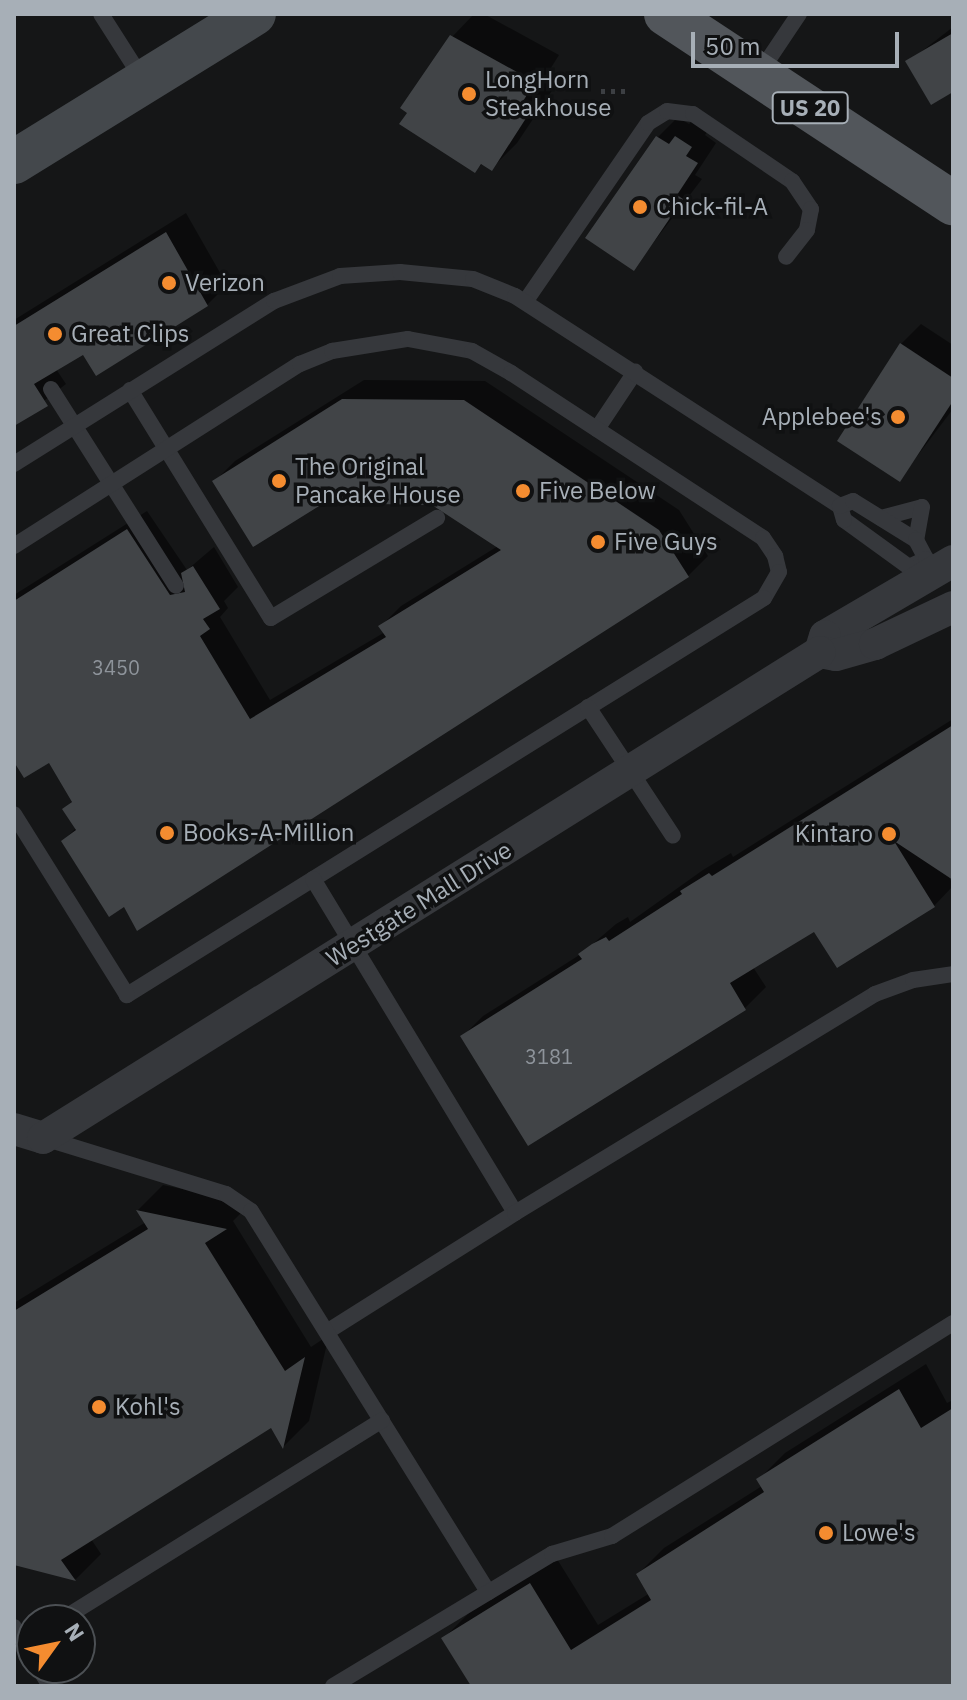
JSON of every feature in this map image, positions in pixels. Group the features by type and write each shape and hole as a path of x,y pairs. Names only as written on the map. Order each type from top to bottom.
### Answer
{"main road":[{"name":"US 20","path":"666,14 950,196"}],"street":[{"path":"14,162 254,14"},
{"name":"Westgate Mall Drive","path":"28,1134 352,945 820,652 825,636 943,566"},
{"name":"Westgate Mall Drive","path":"820,652 836,655 875,644 953,607"}],"lane":[{"path":"101,14 144,82"},
{"path":"758,74 799,14"},
{"path":"525,302 648,123 667,111 693,114 792,181 811,209 807,230 786,257"},
{"path":"14,464 274,301 340,276 444,275 473,279 525,302 840,506 844,520 909,567 943,566"},
{"path":"14,546 300,364 332,351 408,339 472,351 597,429 763,538 775,556 779,572 764,598 127,995 14,814"},
{"path":"597,429 635,372"},
{"path":"51,389 176,586"},
{"path":"130,390 271,618 437,518"},
{"path":"840,506 853,501 916,540 943,566"},
{"path":"881,518 922,507 916,540"},
{"path":"588,707 673,836"},
{"path":"313,879 515,1213"},
{"path":"328,1331 875,994 913,980 953,974"},
{"path":"28,1134 241,1202 260,1221 488,1592"},
{"path":"333,1686 552,1554 612,1536 953,1323"},
{"path":"87,1604 382,1420"}],"path":[{"path":"601,91 626,91"}],"building":[{"path":"953,33 953,92 931,105 905,61"},
{"name":"LongHorn Steakhouse","path":"450,35 535,82 520,106 530,112 492,171 481,164 475,173 399,124 407,113 400,108"},
{"path":"656,136 669,144 675,136 692,147 686,156 698,163 677,195 683,199 634,271 585,238"},
{"path":"166,232 208,306 96,376 83,355 34,384 48,406 14,426 14,326"},
{"path":"900,343 953,378 953,401 900,482 837,441"},
{"path":"342,399 464,400 659,530 689,577 137,931 124,907 109,917 61,841 76,830 62,809 72,802 49,763 24,778 14,762 14,601 127,529 170,595 185,592 181,573 193,566 220,609 203,619 210,629 200,636 250,719 386,637 378,626 501,550 432,505 324,503 253,547 212,481"},
{"path":"953,725 953,880 894,841 935,907 837,968 814,932 730,983 746,1010 528,1146 460,1036 582,959 578,954 592,944 606,937 609,941 682,894 680,891 709,873 712,876"},
{"path":"136,1210 227,1229 205,1243 285,1371 305,1357 283,1449 271,1428 61,1560 76,1581 14,1565 14,1311 148,1229"},
{"name":"Lowe's","path":"899,1389 921,1428 953,1408 953,1686 471,1686 441,1638 530,1583 571,1650 651,1600 636,1574 764,1492 756,1479"}],"place":[{"name":"LongHorn Steakhouse","path":"469,94"},
{"name":"Chick-fil-A","path":"640,207"},
{"name":"Verizon","path":"169,283"},
{"name":"Great Clips","path":"55,334"},
{"name":"Applebee's","path":"898,417"},
{"name":"The Original Pancake House","path":"279,481"},
{"name":"Five Below","path":"523,491"},
{"name":"Five Guys","path":"598,542"},
{"name":"Books-A-Million","path":"167,833"},
{"name":"Kintaro","path":"889,834"},
{"name":"Kohl's","path":"99,1407"},
{"name":"Lowe's","path":"826,1533"}]}
